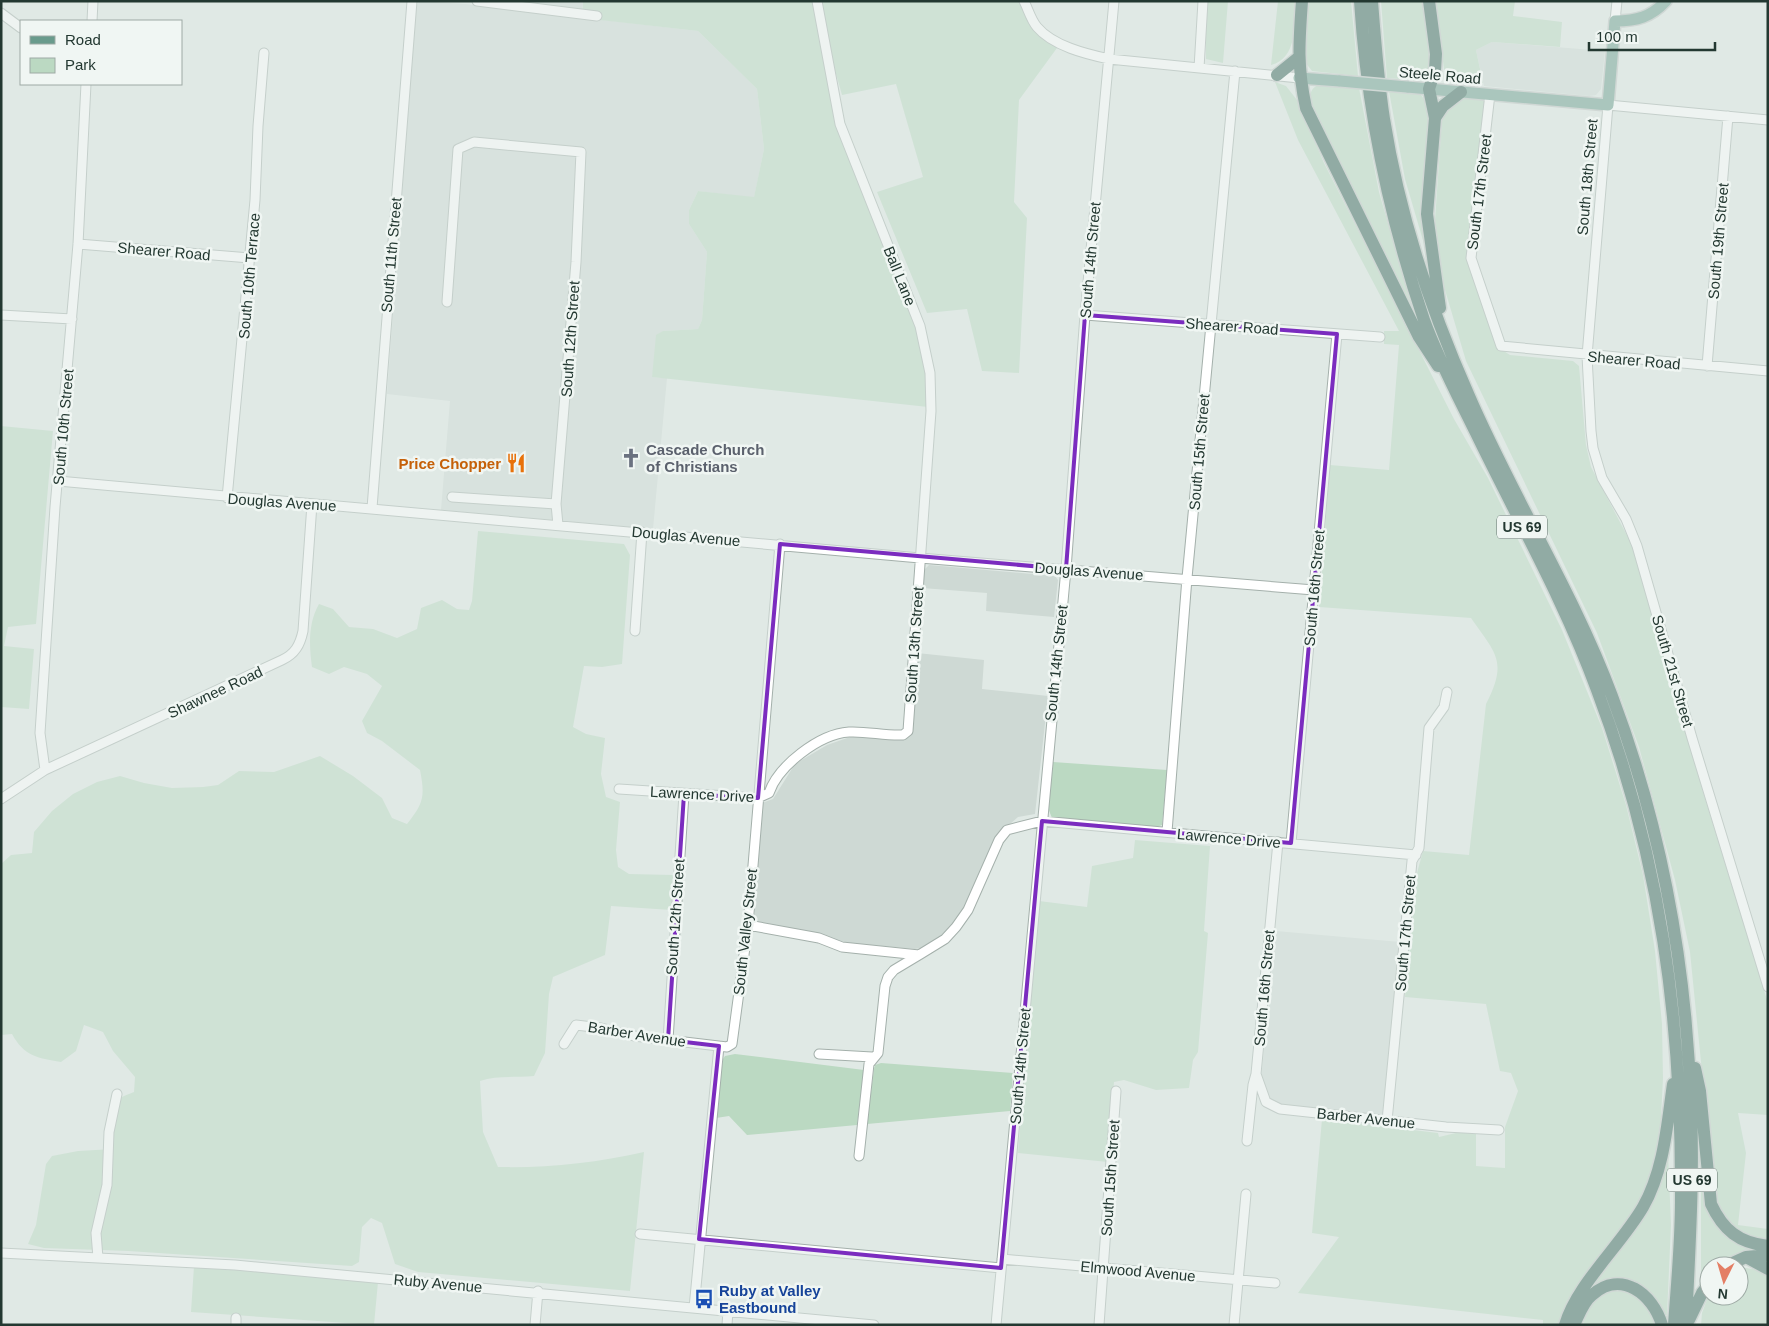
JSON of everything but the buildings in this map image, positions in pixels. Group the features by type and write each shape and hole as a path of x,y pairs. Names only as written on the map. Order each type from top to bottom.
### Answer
{"highway":[{"path":"1302,1 1298,58 1299,78 1306,108 1350,201 1419,337 1457,396"},
{"name":"US 69","path":"1360,1 1371,104 1394,224 1425,321 1457,396 1572,628 1597,688 1619,752 1654,880 1665,938 1678,1054 1681,1204 1674,1325"},
{"name":"US 69","path":"1372,1 1384,120 1394,171 1425,284 1469,396 1588,637 1612,697 1641,786 1661,857 1677,944 1691,1109 1692,1182 1687,1325"},
{"path":"1430,1 1436,54 1435,70 1429,89 1435,118 1427,214 1435,281 1446,337"},
{"path":"1277,75 1298,58"},
{"path":"1435,118 1443,106 1462,92"},
{"path":"1686,1036 1700,1091 1711,1204 1718,1218 1737,1238 1748,1243 1768,1246"},
{"path":"1565,1325 1577,1298 1644,1205 1655,1178 1664,1146 1678,1054"},
{"path":"1749,1257 1768,1255"},
{"path":"1749,1259 1768,1269"},
{"path":"1574,1325 1591,1295 1603,1288 1616,1284 1629,1286 1647,1296 1654,1306 1662,1325"},
{"path":"1687,1325 1699,1299"}],"main road":[{"path":"1615,21 1634,21 1655,13 1666,1"},
{"name":"South 18th Street","path":"1608,105 1615,21"},
{"name":"Steele Road","path":"1299,78 1608,105"}],"street":[{"path":"92,20 94,1"},
{"name":"South 11th Street","path":"372,508 412,1"},
{"path":"478,1 516,4 597,16"},
{"name":"Ball Lane","path":"817,1 840,124 920,326 930,373 931,411 920,558"},
{"name":"Steele Road","path":"1024,1 1037,27 1058,42 1080,53 1109,59 1299,78"},
{"name":"South 14th Street","path":"996,1325 1066,569 1084,315 1114,1"},
{"path":"1199,68 1203,1"},
{"name":"South 18th Street","path":"1615,21 1617,1"},
{"path":"1,12 20,27"},
{"name":"South 10th Terrace","path":"226,498 235,394 243,345 264,53"},
{"name":"South 15th Street","path":"1167,832 1187,578 1234,71"},
{"name":"South 10th Street","path":"45,770 40,733 58,482 78,244 86,85"},
{"name":"South 17th Street","path":"1490,94 1471,258 1501,346"},
{"name":"Steele Road","path":"1608,105 1768,120"},
{"name":"South 18th Street","path":"1587,356 1608,105"},
{"name":"South 19th Street","path":"1707,366 1728,116"},
{"name":"South 12th Street","path":"447,302 458,148 474,142 581,152 576,262 556,504 558,525"},
{"name":"Shearer Road","path":"78,244 250,258"},
{"path":"1,315 72,319"},
{"name":"Shearer Road","path":"1084,315 1380,337"},
{"name":"South 16th Street","path":"1291,843 1337,334"},
{"name":"Shearer Road","path":"1501,346 1587,356 1768,371"},
{"name":"South 21st Street","path":"1587,356 1592,448 1602,478 1626,519 1637,546 1692,738 1768,987"},
{"name":"Douglas Avenue","path":"58,482 226,498 372,508 920,558 1187,578 1314,590"},
{"path":"452,497 556,504"},
{"name":"Shawnee Road","path":"1,798 45,770 294,653 301,640 303,631 312,504"},
{"path":"635,630 642,532"},
{"name":"South Valley Street","path":"719,1046 730,1046 733,1042 748,925 780,544"},
{"name":"South 13th Street","path":"908,731 920,558"},
{"name":"South 17th Street","path":"1387,1121 1412,861 1419,848 1429,728 1444,707 1447,692"},
{"name":"Lawrence Drive","path":"619,789 758,798 769,793 777,776 793,759 829,736 846,732 903,735 908,731"},
{"name":"South 12th Street","path":"668,1040 684,794"},
{"name":"Lawrence Drive","path":"919,955 945,939 968,910 999,840 1007,830 1042,821 1416,855"},
{"name":"South 16th Street","path":"1247,1141 1253,1085 1256,1074 1278,842"},
{"path":"748,925 819,938 842,947 919,955"},
{"path":"859,1156 869,1064 872,1057 878,1053 885,986 888,977 894,970 919,955"},
{"name":"Barber Avenue","path":"564,1044 576,1025 719,1046"},
{"path":"694,1308 699,1239 719,1046"},
{"path":"819,1054 872,1057"},
{"name":"Barber Avenue","path":"1256,1074 1266,1102 1280,1109 1387,1121 1499,1130"},
{"name":"South 15th Street","path":"1099,1325 1116,1091"},
{"path":"98,1258 96,1233 107,1185 109,1132 117,1094"},
{"path":"1234,1325 1246,1194"},
{"path":"640,1234 699,1239"},
{"name":"Elmwood Avenue","path":"699,1239 1002,1263 1104,1267 1275,1283"},
{"name":"Ruby Avenue","path":"1,1253 235,1265 538,1291 874,1325"},
{"path":"536,1325 538,1291"},
{"path":"727,1325 728,1311"}],"highlighted area":[{"path":"1085,315 1337,334 1291,843 1042,821 1001,1268 699,1239 719,1046 668,1040 684,794 758,798 780,544 1066,569"}],"shaded area":[{"path":"419,1 465,4 698,31 757,89 764,149 754,198 698,191 689,210 689,224 707,252 702,320 698,329 663,331 652,377 667,378 653,529 441,510 450,401 387,394 416,7"},
{"path":"520,1 583,1 582,11 525,4"},
{"path":"1492,42 1605,51 1601,89 1596,95 1589,96 1484,86 1476,50"},
{"path":"929,565 1055,576 1058,580 1054,617 986,611 987,593 922,588 924,570"},
{"path":"917,653 984,660 982,689 1048,696 1035,814 1018,817 1002,831 965,910 942,939 927,947 915,949 849,943 800,930 754,924 762,803 773,799 795,764 827,745 853,736 903,738 909,736 912,732"},
{"path":"1276,931 1400,942 1384,1112 1381,1116 1278,1105 1267,1096 1261,1080"}],"green space":[{"path":"583,1 814,1 838,128 916,324 928,377 928,407 652,377 656,335 663,331 698,329 702,320 707,252 689,224 689,210 698,191 754,197 764,149 757,89 698,31 582,18"},
{"path":"822,1 1021,1 1040,34 1057,48 1019,100 1014,202 1027,218 1019,373 982,371 967,309 927,313 877,192 923,177 896,84 842,95 830,53"},
{"path":"1206,1 1228,1 1223,63 1206,59"},
{"path":"1278,1 1296,1 1294,30 1293,39 1286,55 1280,61 1271,65"},
{"path":"1307,1 1351,1 1358,76 1312,71 1305,62"},
{"path":"1381,1 1425,1 1432,59 1428,75 1422,79 1387,78"},
{"path":"1435,1 1515,1 1513,16 1562,22 1560,47 1492,42 1476,50 1483,83 1454,80 1444,69"},
{"path":"1275,82 1286,86 1297,100 1324,163 1454,419 1488,478 1562,630 1602,728 1626,805 1643,875 1655,951 1662,1024 1663,1078 1660,1138 1650,1175 1638,1203 1613,1242 1567,1301 1559,1325 1543,1325 1543,1320 1298,1293 1339,1237 1312,1233 1322,1119 1438,1133 1439,1137 1460,1132 1476,1133 1476,1166 1505,1168 1505,1127 1518,1091 1511,1073 1500,1071 1486,1004 1405,997 1417,873 1423,851 1469,855 1486,704 1493,689 1498,667 1493,650 1471,618 1319,607 1330,465 1389,470 1399,345 1384,344 1384,331 1399,331 1298,140"},
{"path":"1318,85 1359,88 1379,192 1412,307 1409,309 1313,113 1311,94 1314,87"},
{"path":"1389,91 1421,95 1426,102 1430,117 1426,243 1424,244 1405,179"},
{"path":"1461,97 1483,99 1486,101 1469,250 1499,348 1510,355 1573,361 1579,366 1586,445 1591,467 1631,543 1703,792 1768,1003 1768,1115 1738,1113 1746,1153 1738,1225 1768,1229 1768,1241 1747,1237 1739,1233 1729,1223 1714,1192 1690,952 1675,880 1639,747 1597,633 1466,361 1440,273 1435,220 1442,119 1444,113"},
{"path":"1,426 53,431 36,624 8,627 4,646 34,649 29,709 1,707"},
{"path":"478,531 624,544 630,555 622,664 602,667 584,666 573,727 586,734 605,738 601,774 606,797 620,802 616,850 618,867 629,874 674,875 671,910 611,906 605,955 553,977 549,994 545,1053 534,1076 500,1077 480,1081 483,1132 498,1167 572,1164 644,1152 630,1291 418,1272 395,1264 382,1223 371,1218 362,1227 359,1262 352,1266 128,1251 44,1248 28,1244 36,1225 46,1164 52,1156 78,1151 113,1149 113,1130 117,1107 122,1097 134,1092 135,1077 113,1051 103,1032 84,1025 76,1051 61,1062 32,1055 21,1047 12,1034 1,1035 1,864 11,855 32,853 34,832 52,811 73,794 97,782 120,776 172,788 203,787 218,785 239,771 274,772 320,756 353,776 382,798 392,818 407,824 422,799 420,770 382,741 367,733 362,721 382,686 367,674 344,667 329,674 312,667 310,651 311,627 319,604 333,609 349,627 373,629 397,638 417,629 421,608 442,600 457,609 469,610 472,601"},
{"path":"1053,762 1167,770 1162,825 1157,827 1052,818 1048,808"},
{"path":"1135,840 1210,846 1204,931 1208,933 1198,1052 1193,1060 1189,1088 1156,1090 1124,1080 1114,1082 1108,1162 1018,1153 1039,901 1087,907 1092,866 1133,858"},
{"path":"735,1054 864,1070 857,1125 747,1135 729,1116 716,1118 723,1059 725,1056"},
{"path":"881,1063 1013,1073 1010,1111 867,1124 874,1069 875,1065"},
{"path":"1668,1152 1671,1225 1667,1315 1663,1316 1647,1291 1595,1286 1593,1283"},
{"path":"1701,1180 1705,1180 1706,1196 1752,1248 1752,1251 1740,1256 1701,1256"},
{"path":"194,1266 378,1282 374,1325 191,1312"},
{"path":"1749,1268 1759,1270 1768,1276 1768,1325 1701,1325 1705,1306 1749,1306"},
{"path":"1617,1290 1630,1294 1641,1302 1649,1312 1655,1325 1583,1325 1594,1301 1604,1293"}],"place":[{"name":"Cascade Church of Christians","path":"631,458"},
{"name":"Price Chopper","path":"516,463"},
{"name":"Ruby at Valley Eastbound","path":"704,1299"}]}
